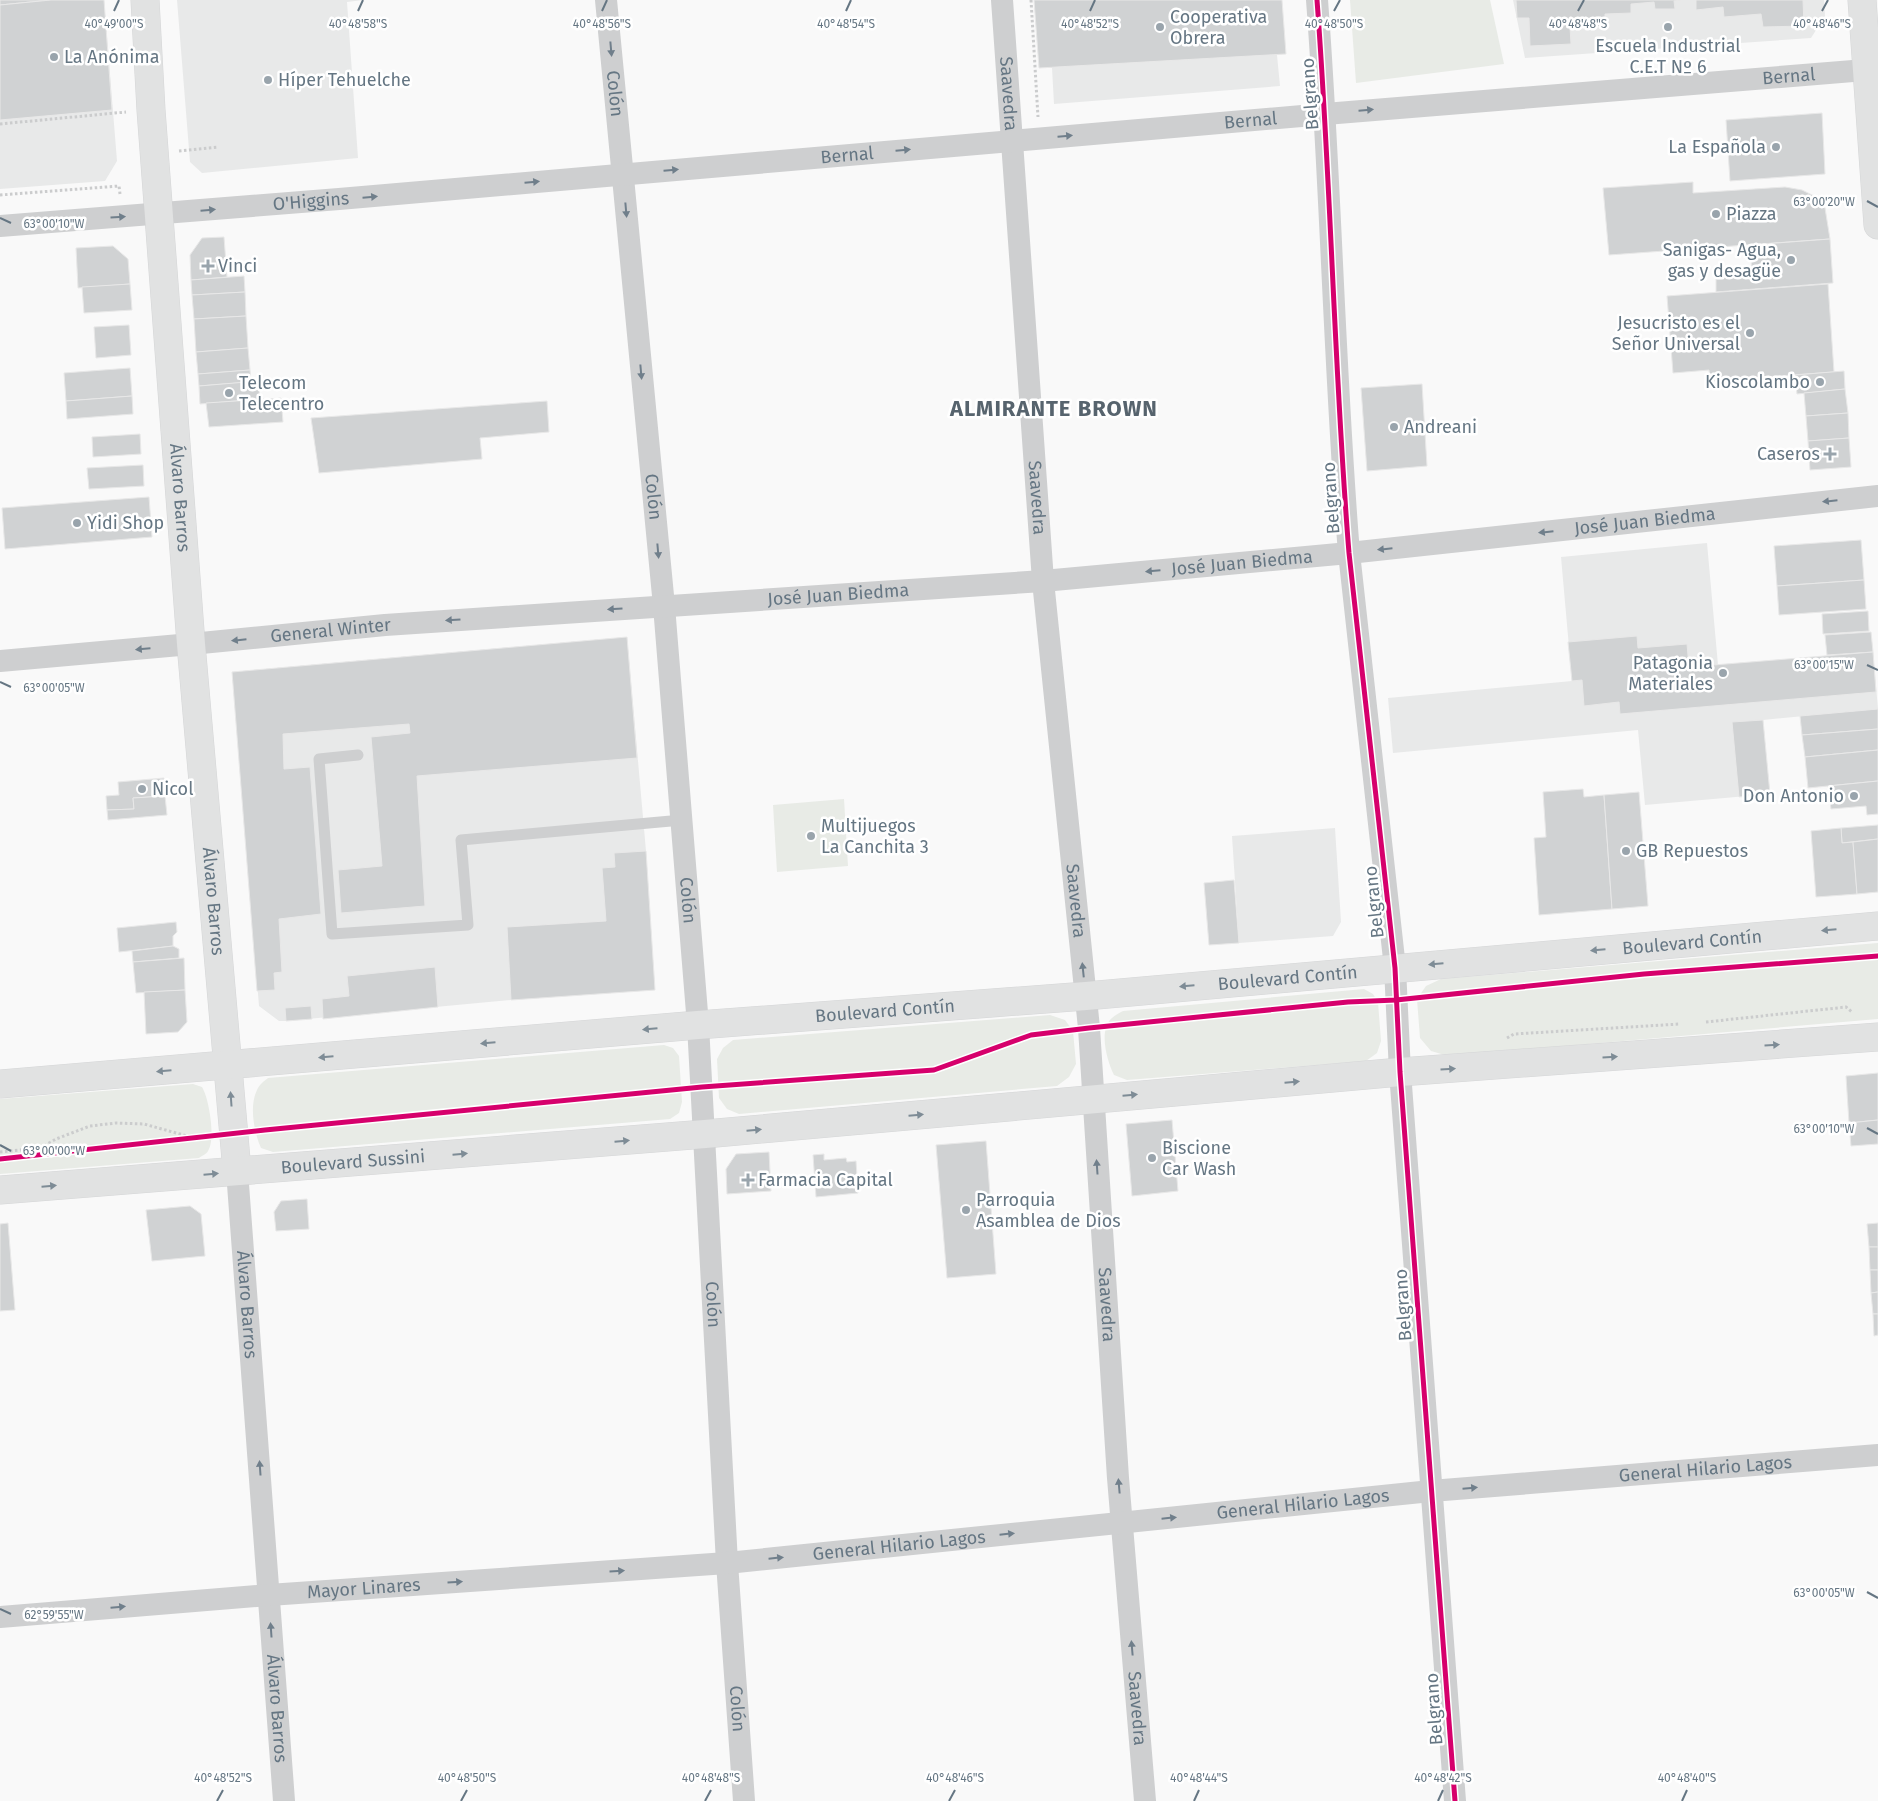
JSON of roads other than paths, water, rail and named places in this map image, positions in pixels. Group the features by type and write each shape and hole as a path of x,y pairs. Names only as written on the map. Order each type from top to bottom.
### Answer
{"main road":[{"name":"Álvaro Barros","path":"145,0 191,644 237,1171"},
{"path":"1862,0 1873,69 1878,225"},
{"name":"Boulevard Contín","path":"698,1025 1086,996 1878,926"},
{"path":"0,1084 698,1025"},
{"path":"705,1134 1400,1072 1878,1037"},
{"name":"Boulevard Sussini","path":"0,1190 705,1134"}],"street":[{"name":"Colón","path":"606,0 664,606 698,1025 727,1563 744,1801"},
{"name":"Saavedra","path":"1002,0 1043,582 1086,996 1122,1522 1145,1801"},
{"name":"Belgrano","path":"1317,0 1326,114 1344,489 1349,553 1395,968 1400,1072 1455,1801"},
{"name":"Bernal","path":"622,174 1873,69"},
{"name":"O'Higgins","path":"0,226 622,174"},
{"name":"José Juan Biedma","path":"664,606 1043,582 1349,553 1878,496"},
{"name":"General Winter","path":"0,661 385,625 664,606"},
{"name":"Álvaro Barros","path":"237,1171 284,1801"},
{"name":"General Hilario Lagos","path":"727,1563 1431,1491 1878,1455"},
{"name":"Mayor Linares","path":"0,1617 269,1595 727,1563"}],"lane":[{"path":"358,756 319,759 332,934 468,925 461,840 682,820"}],"place":[{"name":"Cooperativa Obrera","path":"1160,27"},
{"name":"Escuela Industrial C.E.T Nº 6","path":"1668,27"},
{"name":"La Anónima","path":"54,57"},
{"name":"Híper Tehuelche","path":"268,80"},
{"name":"La Española","path":"1776,147"},
{"name":"Piazza","path":"1716,214"},
{"name":"Sanigas- Agua, gas y desagüe","path":"1791,260"},
{"name":"Vinci","path":"208,266"},
{"name":"Jesucristo es el Señor Universal","path":"1750,333"},
{"name":"Kioscolambo","path":"1820,382"},
{"name":"Telecom Telecentro","path":"229,393"},
{"name":"Andreani","path":"1394,427"},
{"name":"Caseros","path":"1830,454"},
{"name":"Yidi Shop","path":"77,523"},
{"name":"Patagonia Materiales","path":"1723,673"},
{"name":"Nicol","path":"142,789"},
{"name":"Don Antonio","path":"1854,796"},
{"name":"Multijuegos La Canchita 3","path":"811,836"},
{"name":"GB Repuestos","path":"1626,851"},
{"name":"Biscione Car Wash","path":"1152,1158"},
{"name":"Farmacia Capital","path":"748,1180"},
{"name":"Parroquia Asamblea de Dios","path":"966,1210"}],"district":[{"name":"ALMIRANTE BROWN","path":"1054,408"}]}
